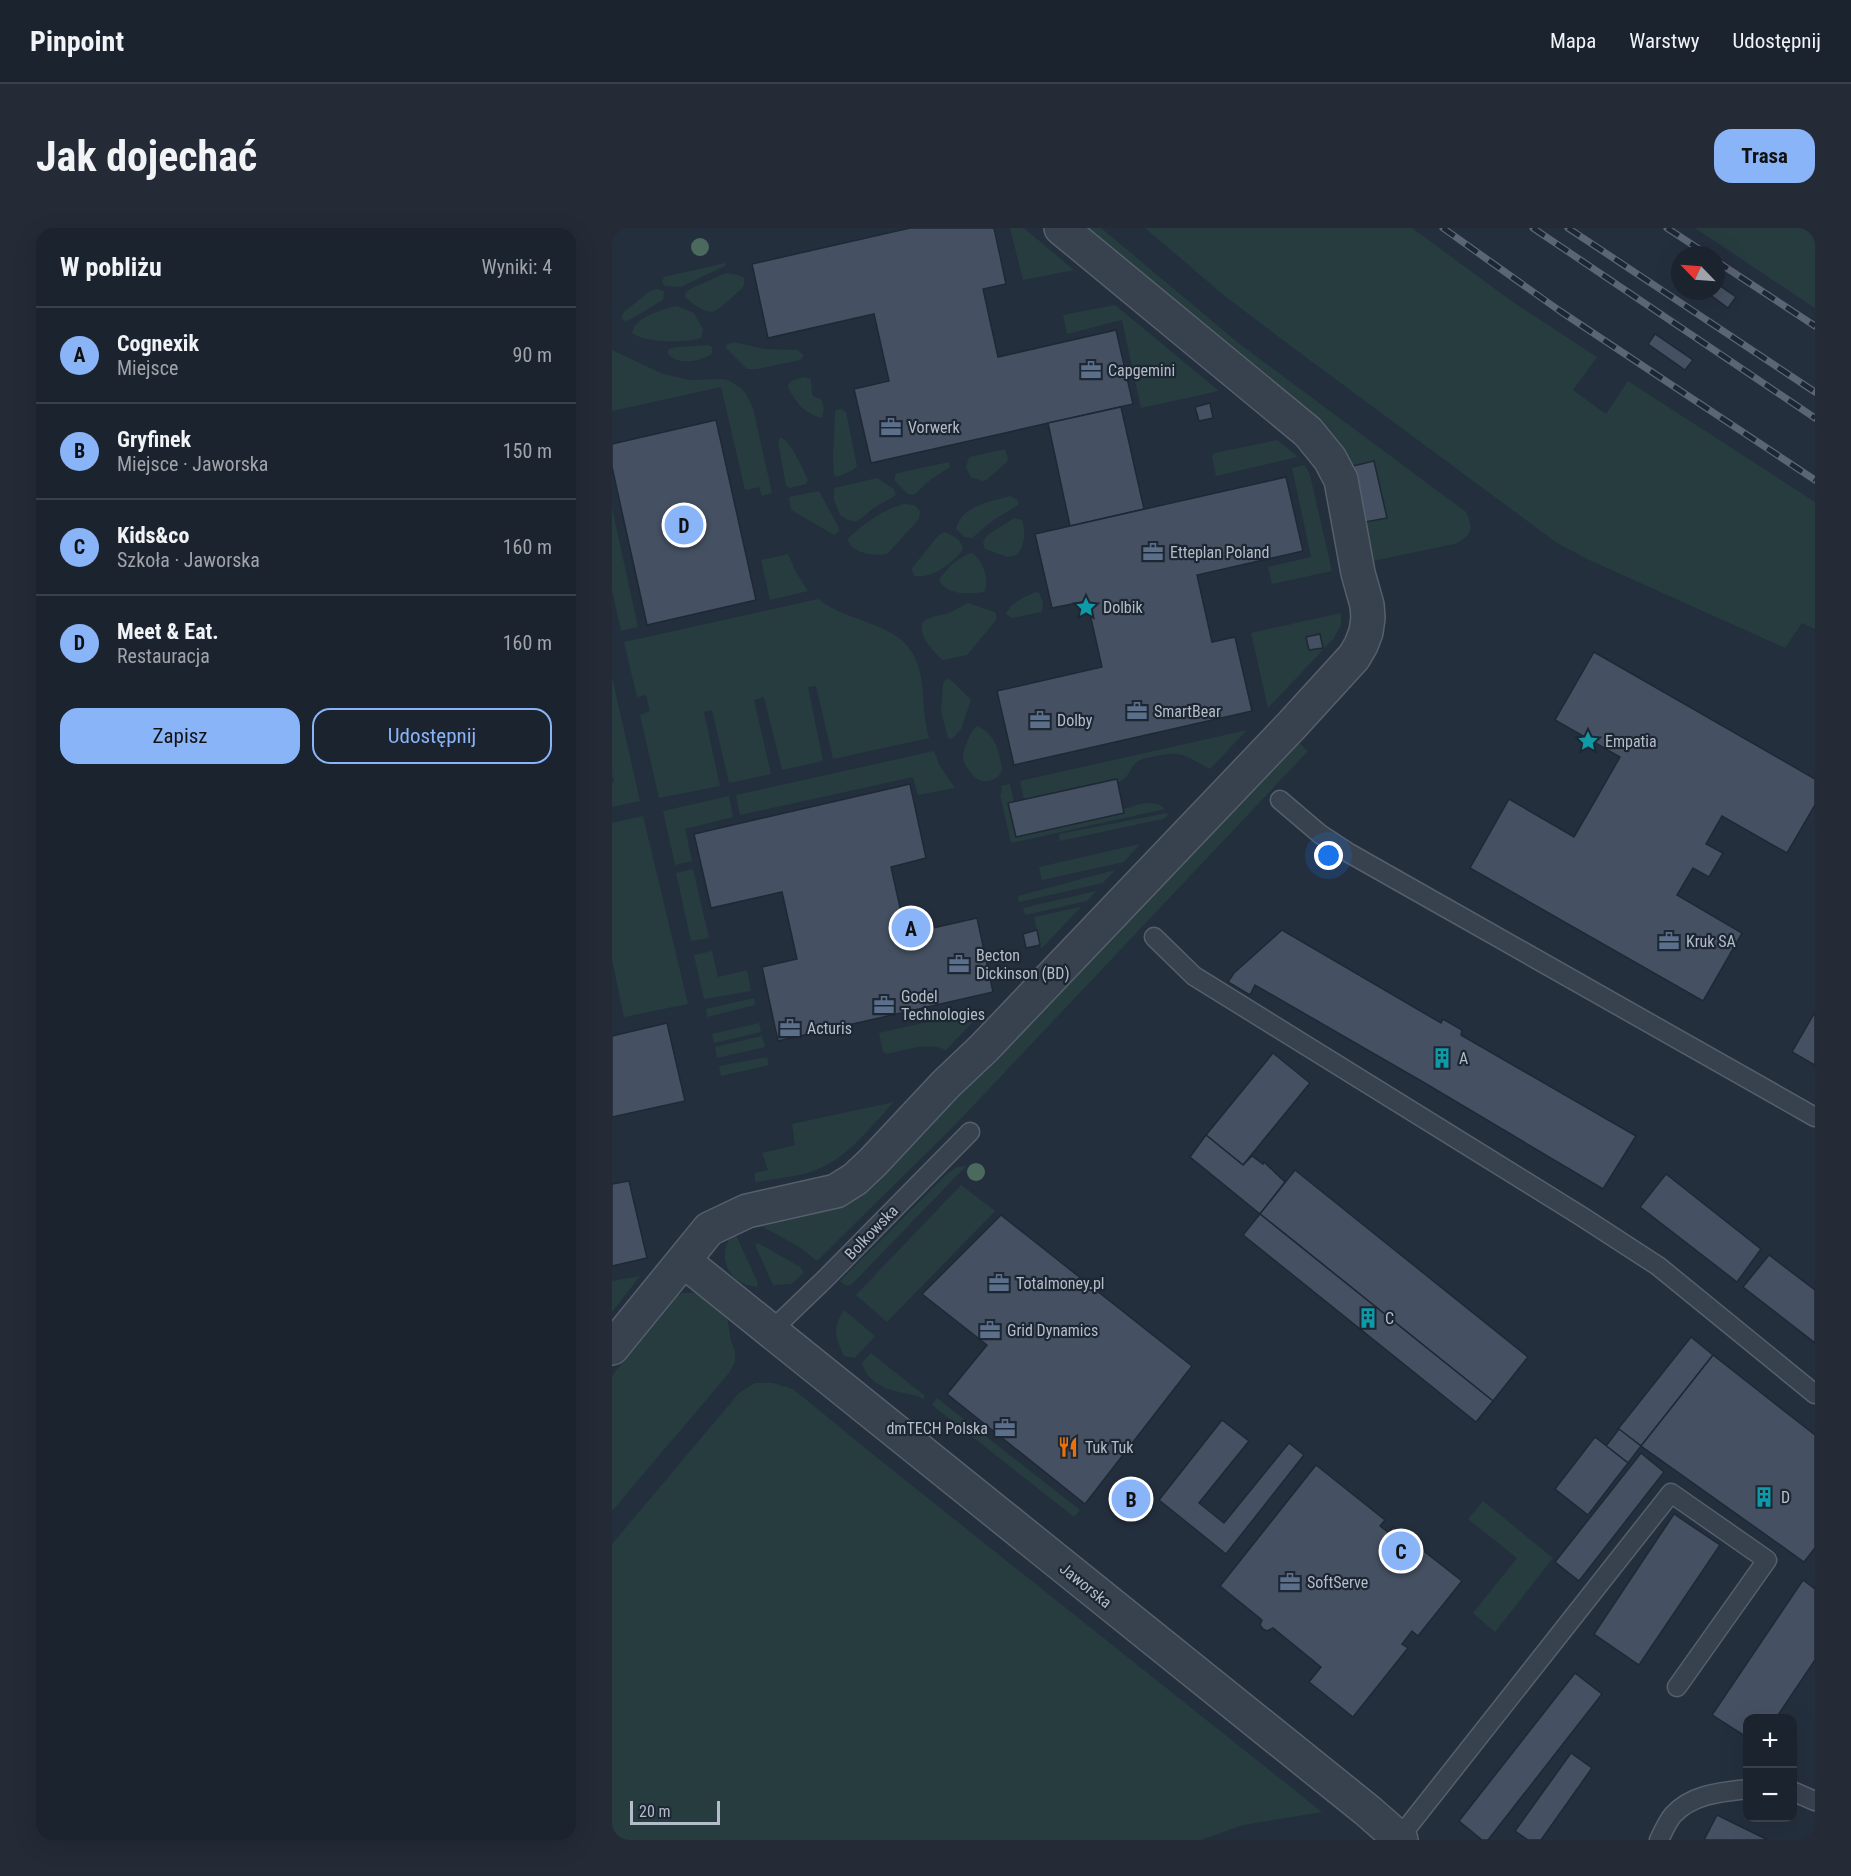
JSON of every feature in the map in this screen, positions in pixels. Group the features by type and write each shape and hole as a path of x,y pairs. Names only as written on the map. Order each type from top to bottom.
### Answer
{"street":[{"path":"612,1348 709,1229 747,1211 836,1191 867,1168 1292,726 1354,657 1361,645 1366,632 1367,605 1358,573 1341,480 1330,459 1308,432 1061,228"},
{"name":"Jaworska","path":"684,1261 1400,1839"}],"lane":[{"path":"1280,800 1320,834 1349,853 1815,1117"},
{"path":"1154,937 1194,976 1658,1266 1815,1394"},
{"name":"Bolkowska","path":"771,1331 970,1132"},
{"path":"1400,1839 1671,1493 1767,1560 1677,1687"},
{"path":"1659,1840 1672,1817 1684,1805 1697,1798 1743,1790"},
{"path":"1797,1793 1815,1801"}],"green space":[{"path":"1010,228 1024,228 1074,270 1023,280"},
{"path":"1082,228 1101,228 1241,345 1466,512 1470,523 1468,535 1454,544 1368,562 1365,522 1387,518 1374,462 1347,467"},
{"path":"1145,228 1412,228 1513,302 1597,357 1573,390 1606,414 1628,381 1815,502 1815,629 1802,623 1785,648 1587,559 1557,543 1226,297"},
{"path":"1695,228 1815,228 1815,308 1725,246"},
{"path":"725,263 725,266 680,287 665,286 662,282 664,277"},
{"path":"726,273 744,278 744,284 715,311 709,312 701,309 686,298 685,294 688,290"},
{"path":"657,289 664,291 663,300 631,319 626,321 622,319 624,312 650,291"},
{"path":"1115,305 1219,391 1141,408 1122,320 1067,334 1063,315"},
{"path":"677,306 694,313 703,330 701,338 665,341 646,339 632,333 634,327 643,318"},
{"path":"734,342 764,349 797,350 804,355 800,360 747,369 727,349 726,345"},
{"path":"708,345 712,347 712,354 695,361 677,360 667,353 673,348"},
{"path":"612,350 663,374 690,380 728,380 741,388 753,408 772,493 762,496 759,487 745,490 721,387 612,411"},
{"path":"805,377 811,379 812,395 823,403 822,418 810,414 801,407 788,387 792,381"},
{"path":"841,409 846,412 857,466 837,477 834,475 833,459 835,413 836,410"},
{"path":"780,437 789,444 796,456 808,480 806,484 789,488 786,485 778,442"},
{"path":"1277,440 1298,457 1216,476 1212,456 1215,453"},
{"path":"1005,449 1007,462 986,480 971,477 966,467 969,457"},
{"path":"949,462 950,467 930,480 914,495 908,494 895,481 895,475 898,473"},
{"path":"1305,465 1310,475 1332,571 1272,584 1268,567 1311,557 1292,468"},
{"path":"877,478 894,489 896,495 858,520 851,521 840,515 834,500 834,488"},
{"path":"819,491 839,528 834,535 791,510 789,497"},
{"path":"1010,496 1018,500 1018,505 992,521 972,538 964,537 956,529 959,521 970,510"},
{"path":"904,504 914,505 920,511 919,519 887,554 864,553 850,544 848,539 860,528 881,513"},
{"path":"612,508 638,627 621,631 612,590"},
{"path":"1014,518 1022,520 1024,530 1022,546 1017,555 1008,557 985,549 983,544 985,538"},
{"path":"944,532 956,538 963,550 954,560 935,572 915,576 912,568 938,536"},
{"path":"972,553 979,560 984,571 986,587 984,592 960,593 943,586 939,581 944,573 958,560"},
{"path":"788,554 808,591 770,600 761,560"},
{"path":"1036,592 1039,593 1043,602 1041,612 1012,618 1006,614 1015,603"},
{"path":"818,599 845,614 888,631 901,639 911,650 918,665 922,683 929,738 833,759 816,686 808,687 823,761 782,770 764,697 754,700 771,774 729,783 712,710 704,712 720,786 659,798 640,715 650,711 646,695 637,697 624,642"},
{"path":"968,603 995,612 997,619 967,655 943,660 927,642 922,625 927,619 948,613"},
{"path":"1341,613 1341,625 1334,638 1268,708 1251,633"},
{"path":"612,677 640,801 612,807 612,783 614,782 612,773"},
{"path":"948,679 971,700 961,729 952,739 948,738 941,711 943,684"},
{"path":"977,726 992,738 999,756 1001,772 990,781 979,780 968,770 963,760 969,738"},
{"path":"1247,730 1210,769 1179,754 1165,754 1139,761 1125,778 1118,782 1117,779 1024,799 1020,781"},
{"path":"1292,736 1308,751 954,1126 817,1261 799,1247 763,1227 760,1223 819,1210"},
{"path":"934,751 940,766 955,788 918,795 913,777 740,815 736,795"},
{"path":"1010,784 1014,802 1008,804 1016,837 1124,813 1124,809 1140,804 1156,804 1165,809 1011,843 1000,794 1001,786"},
{"path":"729,796 733,817 685,829 692,861 675,865 663,811"},
{"path":"1167,813 1168,815 1163,819 1060,841 1059,834"},
{"path":"643,816 688,1004 624,1017 612,959 612,823"},
{"path":"1140,844 1124,862 1042,880 1039,867"},
{"path":"693,869 709,938 691,941 676,873"},
{"path":"1115,870 1103,883 1019,902 1018,896"},
{"path":"1096,891 1087,901 1025,915 1023,908"},
{"path":"1081,907 1041,949 1034,917"},
{"path":"712,951 718,977 747,970 751,991 704,999 694,955"},
{"path":"754,998 755,1005 707,1017 706,1009"},
{"path":"985,1009 946,1050 924,1047 887,1054 883,1052 879,1033"},
{"path":"759,1023 761,1032 714,1043 712,1034"},
{"path":"762,1036 765,1047 717,1058 715,1047"},
{"path":"767,1057 769,1065 721,1076 719,1066"},
{"path":"894,1102 849,1150 828,1165 786,1178 755,1182 755,1173 768,1170 762,1153 795,1145 792,1124"},
{"path":"966,1166 853,1283 846,1285 840,1281 947,1174 957,1167"},
{"path":"961,1185 995,1211 887,1322 856,1295"},
{"path":"732,1234 736,1235 758,1283 757,1287 739,1281 728,1268 725,1252"},
{"path":"758,1243 800,1267 804,1273 791,1284 773,1285 755,1245"},
{"path":"640,1276 612,1312 612,1281"},
{"path":"683,1293 698,1293 724,1311 735,1351 735,1362 729,1373 612,1511 612,1376 675,1296"},
{"path":"844,1310 875,1336 855,1358 844,1356 837,1338 836,1327"},
{"path":"871,1353 925,1396 923,1399 877,1384 866,1372 862,1363"},
{"path":"755,1383 773,1383 793,1389 1322,1812 1243,1825 1201,1840 612,1840 612,1544 739,1393"},
{"path":"937,1398 1080,1510 1074,1517 932,1405"},
{"path":"1483,1501 1553,1558 1495,1632 1473,1613 1517,1558 1468,1519"}],"building":[{"path":"910,228 994,228 1006,284 983,289 998,357 1116,330 1133,404 871,463 854,389 889,381 874,314 768,338 752,264"},
{"path":"1725,289 1736,297 1728,308 1717,300 1725,300"},
{"path":"1655,334 1693,360 1685,370 1648,344"},
{"path":"1210,403 1213,418 1199,421 1195,407"},
{"path":"1121,407 1144,509 1070,526 1048,423"},
{"path":"716,420 756,600 647,625 612,467 612,444"},
{"path":"1374,461 1387,518 1365,522 1353,466"},
{"path":"1286,477 1303,551 1197,575 1212,642 1235,637 1252,711 1014,765 997,691 1102,667 1087,601 1052,608 1035,534"},
{"path":"1320,634 1323,648 1309,650 1306,637"},
{"path":"1594,652 1815,779 1815,805 1787,853 1722,816 1706,844 1723,853 1709,877 1693,868 1677,895 1742,933 1703,1001 1470,868 1509,799 1574,837 1596,799 1620,757 1555,720"},
{"path":"1117,779 1124,813 1016,837 1008,803"},
{"path":"910,784 926,858 891,867 906,934 977,918 993,992 778,1041 762,967 797,959 782,892 711,908 694,834"},
{"path":"1037,930 1040,945 1026,948 1023,934"},
{"name":"A","path":"1282,930 1441,1023 1443,1019 1462,1030 1461,1035 1636,1136 1603,1189 1255,985 1250,995 1228,982 1234,973"},
{"path":"1815,1012 1815,1065 1792,1052"},
{"path":"667,1023 685,1101 612,1117 612,1036"},
{"path":"1273,1053 1310,1083 1243,1165 1206,1135"},
{"path":"1206,1135 1243,1165 1252,1156 1263,1164 1264,1162 1285,1182 1260,1214 1190,1157"},
{"path":"1295,1170 1528,1357 1493,1401 1260,1214"},
{"path":"1666,1174 1761,1249 1737,1282 1640,1207"},
{"path":"629,1181 647,1258 612,1266 612,1184"},
{"name":"C","path":"1260,1214 1493,1401 1476,1422 1243,1235"},
{"path":"1001,1215 1192,1366 1085,1504 947,1394 987,1345 922,1294"},
{"path":"1769,1255 1815,1290 1815,1343 1743,1287"},
{"path":"1691,1337 1713,1355 1641,1446 1618,1429"},
{"name":"D","path":"1713,1355 1815,1435 1815,1548 1804,1562 1641,1446"},
{"path":"1222,1420 1249,1441 1199,1503 1224,1523 1289,1443 1304,1455 1226,1554 1159,1500"},
{"path":"1619,1429 1641,1446 1628,1463 1606,1446"},
{"path":"1595,1437 1628,1463 1588,1515 1555,1489"},
{"path":"1641,1453 1664,1472 1579,1581 1555,1562"},
{"path":"1316,1465 1385,1520 1380,1526 1389,1533 1393,1527 1462,1581 1418,1636 1412,1631 1402,1644 1408,1648 1353,1717 1309,1682 1321,1667 1273,1628 1267,1631 1263,1629 1260,1625 1262,1620 1220,1586"},
{"path":"1674,1514 1720,1545 1639,1665 1594,1634"},
{"path":"1803,1580 1815,1589 1815,1660 1779,1714 1743,1714 1743,1735 1712,1715"},
{"path":"1575,1673 1602,1694 1488,1840 1482,1840 1459,1821"},
{"path":"1571,1753 1592,1768 1541,1840 1528,1840 1515,1831"},
{"path":"1717,1815 1768,1840 1704,1840"}],"railway":[{"path":"1443,228 1560,311 1815,480"},
{"path":"1533,228 1815,418"},
{"path":"1568,228 1815,392"},
{"path":"1667,228 1694,246"},
{"path":"1725,267 1815,326"}],"place":[{"name":"Capgemini","path":"1091,370"},
{"name":"Vorwerk","path":"891,427"},
{"name":"Meet & Eat.","path":"684,525"},
{"name":"Etteplan Poland","path":"1153,552"},
{"name":"Dolbik","path":"1086,607"},
{"name":"SmartBear","path":"1137,711"},
{"name":"Dolby","path":"1040,720"},
{"name":"Empatia","path":"1588,741"},
{"name":"Cognexik","path":"911,928"},
{"name":"Kruk SA","path":"1669,941"},
{"name":"Becton Dickinson (BD)","path":"959,964"},
{"name":"Godel Technologies","path":"884,1005"},
{"name":"Acturis","path":"790,1028"},
{"name":"A","path":"1442,1058"},
{"name":"Totalmoney.pl","path":"999,1283"},
{"name":"C","path":"1368,1318"},
{"name":"Grid Dynamics","path":"990,1330"},
{"name":"dmTECH Polska","path":"1005,1428"},
{"name":"Tuk Tuk","path":"1068,1447"},
{"name":"D","path":"1764,1497"},
{"name":"Gryfinek","path":"1131,1499"},
{"name":"Kids&co","path":"1401,1551"},
{"name":"SoftServe","path":"1290,1582"}]}
